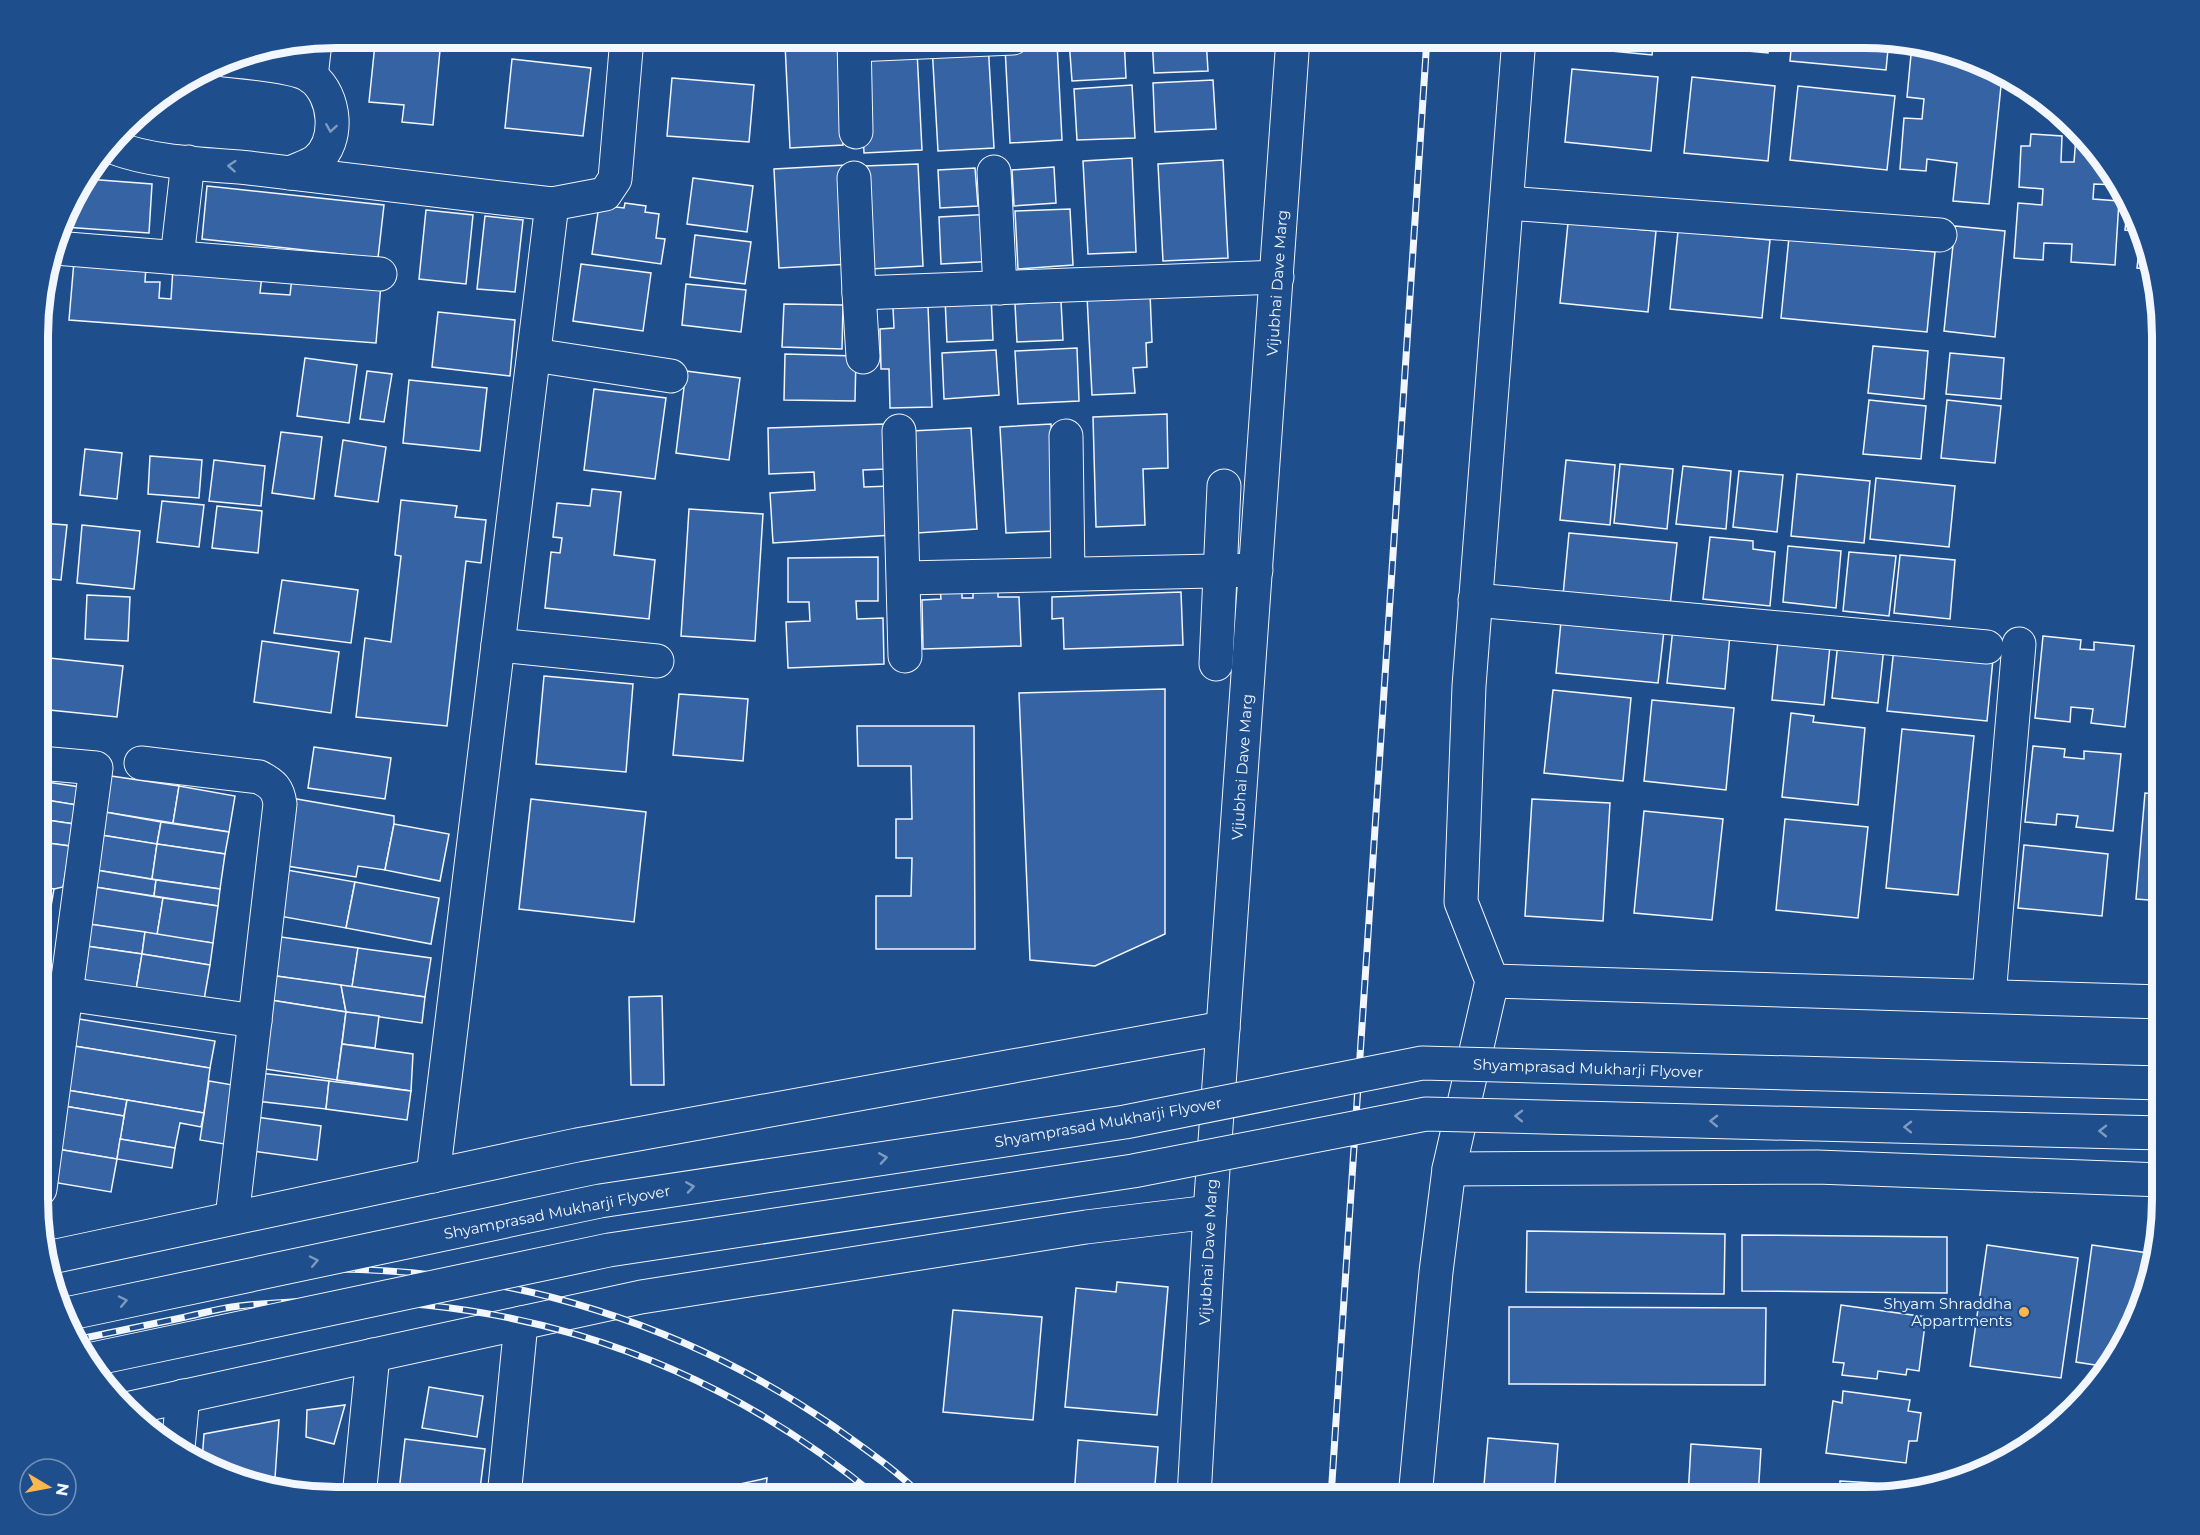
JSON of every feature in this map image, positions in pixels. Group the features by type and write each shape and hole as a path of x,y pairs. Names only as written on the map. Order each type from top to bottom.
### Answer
{"street":[{"path":"117,149 133,155 188,162 552,204 605,194 615,179 626,48"},
{"path":"854,48 856,132"},
{"name":"Vijubhai Dave Marg","path":"1195,1487 1210,1212 1292,48"},
{"path":"1416,1487 1436,1272 1449,1169 1492,981 1461,902 1468,686 1518,48"},
{"path":"311,77 314,49"},
{"path":"244,63 290,70 311,77 325,93 333,116 328,144 316,160 290,173"},
{"path":"177,258 188,162"},
{"path":"994,172 1000,288"},
{"path":"854,178 863,357"},
{"path":"1507,203 1940,236"},
{"path":"433,1176 552,204"},
{"path":"61,249 380,274"},
{"path":"859,293 1277,277"},
{"path":"534,355 671,376"},
{"path":"900,431 905,656"},
{"path":"1066,436 1068,574"},
{"path":"1216,664 1224,486"},
{"path":"904,578 1256,570"},
{"path":"1475,600 1987,647"},
{"path":"1989,996 2019,644"},
{"path":"498,645 657,661"},
{"path":"141,763 260,777 273,784 278,793 280,804 232,1218"},
{"path":"48,764 96,768 48,1129"},
{"path":"1492,981 2152,1002"},
{"path":"66,994 255,1021"},
{"path":"54,1256 577,1145 1223,1028"},
{"name":"Shyamprasad Mukharji Flyover","path":"72,1313 600,1201 1125,1122 1422,1064 2152,1083"},
{"path":"97,1358 609,1250 1133,1171 1426,1114 2152,1133"},
{"path":"1449,1169 1818,1167 2152,1180"},
{"path":"136,1407 641,1297 1086,1227 1210,1212"},
{"path":"505,1487 521,1323"},
{"path":"360,1487 373,1355"},
{"path":"179,1440 183,1396"}],"building":[{"path":"375,48 440,50 433,125 402,122 404,105 369,102"},
{"path":"700,48 740,48 740,51"},
{"path":"785,48 837,48 843,145 790,148"},
{"path":"932,48 988,48 994,148 938,151"},
{"path":"1005,48 1057,48 1062,140 1010,143"},
{"path":"1070,48 1124,48 1126,78 1072,81"},
{"path":"1153,48 1207,48 1208,71 1154,73"},
{"path":"1580,48 1653,48 1652,55"},
{"path":"1715,48 1768,48 1768,53"},
{"path":"1791,48 1888,49 1886,70 1790,61"},
{"path":"917,51 922,150 864,153 859,55"},
{"path":"1911,52 1957,63 2001,83 1989,204 1953,201 1957,163 1927,159 1926,171 1900,169 1904,118 1922,119 1924,99 1907,97"},
{"path":"512,59 591,68 583,136 505,128"},
{"path":"1572,69 1658,77 1651,151 1565,142"},
{"path":"1692,77 1775,86 1768,161 1684,153"},
{"path":"672,78 754,85 749,142 667,136"},
{"path":"1213,80 1216,129 1155,132 1153,83"},
{"path":"1132,85 1135,138 1077,140 1074,89"},
{"path":"1798,86 1895,96 1887,170 1790,160"},
{"path":"2031,134 2062,136 2061,162 2074,162 2076,140 2093,161 2108,185 2094,184 2093,199 2118,201 2119,203 2115,265 2071,262 2072,244 2044,243 2043,260 2014,258 2018,203 2042,205 2043,189 2019,187 2021,146 2030,146"},
{"path":"1132,158 1136,252 1088,254 1083,161"},
{"path":"1223,160 1228,258 1163,261 1158,164"},
{"path":"918,164 923,266 870,269 864,166"},
{"path":"846,165 851,264 779,268 774,169"},
{"path":"1054,167 1056,203 1014,206 1012,170"},
{"path":"975,168 978,206 940,208 938,170"},
{"path":"693,178 753,186 747,232 687,224"},
{"path":"95,180 152,184 149,233 69,227"},
{"path":"207,186 384,205 378,258 202,239"},
{"path":"625,203 646,206 645,212 659,214 656,238 665,239 661,264 592,254 599,205 624,208"},
{"path":"1070,209 1073,265 1018,269 1015,211"},
{"path":"426,210 473,215 466,284 419,279"},
{"path":"994,214 997,261 941,264 939,217"},
{"path":"485,216 523,220 515,292 477,289"},
{"path":"2126,218 2132,231 2125,230"},
{"path":"1568,223 1656,231 1648,312 1560,303"},
{"path":"1955,226 2005,231 1995,337 1944,331"},
{"path":"1678,231 1770,240 1762,318 1670,309"},
{"path":"695,235 751,242 745,284 690,277"},
{"path":"1789,237 1935,252 1927,332 1781,318"},
{"path":"2139,250 2144,269 2137,268"},
{"path":"74,261 146,266 145,282 160,282 159,298 171,299 173,268 262,275 260,293 290,295 292,277 381,284 376,343 69,320"},
{"path":"581,264 651,273 643,331 573,321"},
{"path":"686,284 746,290 741,332 682,325"},
{"path":"1150,293 1152,342 1146,343 1147,367 1133,368 1135,393 1092,395 1087,296"},
{"path":"991,295 993,340 947,342 945,298"},
{"path":"1061,301 1063,340 1017,342 1015,304"},
{"path":"784,304 843,305 842,349 782,347"},
{"path":"928,306 932,407 890,408 889,369 881,369 880,329 894,328 893,308"},
{"path":"438,312 515,320 510,376 432,367"},
{"path":"1873,346 1928,351 1924,399 1868,393"},
{"path":"1077,348 1079,401 1018,404 1015,351"},
{"path":"996,350 999,395 944,399 942,353"},
{"path":"1950,353 2004,358 2001,399 1946,394"},
{"path":"785,354 856,356 855,401 784,400"},
{"path":"305,358 357,365 349,423 297,416"},
{"path":"367,371 392,374 384,422 360,419"},
{"path":"686,371 740,378 729,460 676,453"},
{"path":"409,380 487,388 480,451 403,443"},
{"path":"594,389 666,398 655,479 584,470"},
{"path":"1869,400 1926,406 1921,459 1863,454"},
{"path":"1947,400 2001,406 1995,463 1941,458"},
{"path":"1167,414 1168,468 1143,469 1145,525 1096,527 1093,417"},
{"path":"885,424 886,469 863,470 864,487 890,486 892,535 773,543 770,493 815,490 814,472 769,474 768,428"},
{"path":"1051,424 1057,531 1006,533 1000,427"},
{"path":"971,428 977,529 917,533 911,431"},
{"path":"281,432 322,437 314,499 272,493"},
{"path":"343,440 386,447 378,502 335,496"},
{"path":"85,449 122,453 117,499 80,495"},
{"path":"150,456 202,460 199,498 148,494"},
{"path":"214,460 265,466 261,506 209,501"},
{"path":"1566,460 1615,465 1610,525 1560,520"},
{"path":"1620,464 1673,469 1667,529 1614,523"},
{"path":"1683,466 1731,471 1726,529 1676,524"},
{"path":"1739,471 1783,475 1777,532 1733,527"},
{"path":"1797,474 1870,481 1864,543 1791,536"},
{"path":"1876,478 1955,486 1949,547 1870,539"},
{"path":"592,489 621,492 614,555 655,560 649,619 545,608 551,552 560,553 562,538 553,537 557,503 590,506"},
{"path":"401,500 457,506 455,517 486,520 481,563 466,561 447,726 356,717 365,638 391,642 401,556 395,555"},
{"path":"162,501 204,505 199,547 157,542"},
{"path":"217,506 262,511 258,553 212,548"},
{"path":"689,509 763,514 755,641 681,636"},
{"path":"48,524 67,525 61,580 48,579"},
{"path":"82,525 140,531 134,589 77,583"},
{"path":"1569,533 1677,543 1670,606 1563,595"},
{"path":"1710,537 1753,541 1753,549 1775,552 1770,606 1703,599"},
{"path":"1788,546 1841,551 1836,608 1783,602"},
{"path":"1849,552 1896,556 1889,616 1843,611"},
{"path":"1900,555 1955,560 1950,619 1894,613"},
{"path":"878,557 878,601 856,601 857,619 883,618 884,664 788,668 786,622 810,621 809,602 788,602 788,558"},
{"path":"282,580 358,590 351,643 274,633"},
{"path":"998,587 998,597 1019,597 1021,646 923,649 922,600 941,599 940,588 962,588 962,598 973,598 973,588"},
{"path":"1181,592 1183,645 1064,649 1063,618 1052,619 1052,597"},
{"path":"87,595 130,597 128,641 85,639"},
{"path":"1562,611 1665,622 1658,683 1556,673"},
{"path":"1674,619 1731,624 1725,689 1667,683"},
{"path":"2043,636 2081,640 2080,649 2094,650 2094,642 2134,646 2125,727 2091,723 2093,709 2071,707 2070,722 2035,718"},
{"path":"262,641 339,652 331,713 254,702"},
{"path":"1778,641 1830,646 1824,705 1772,700"},
{"path":"1838,642 1884,647 1878,703 1832,698"},
{"path":"1894,648 1993,659 1987,721 1887,711"},
{"path":"48,658 123,666 117,717 48,710"},
{"path":"544,676 633,684 626,772 536,764"},
{"path":"1165,689 1165,934 1095,966 1030,960 1019,693"},
{"path":"1553,690 1631,698 1623,781 1544,773"},
{"path":"679,694 748,699 743,761 673,755"},
{"path":"1652,700 1734,708 1726,790 1644,781"},
{"path":"1791,713 1814,716 1813,722 1865,728 1858,805 1782,797"},
{"path":"857,726 974,726 975,949 876,949 876,896 911,896 912,858 896,858 896,819 912,819 911,766 858,766"},
{"path":"1902,729 1974,736 1958,895 1886,888"},
{"path":"2033,746 2065,749 2064,757 2084,759 2084,751 2121,754 2113,831 2076,827 2078,816 2057,814 2056,825 2025,822"},
{"path":"314,747 391,758 385,799 308,788"},
{"path":"111,776 179,786 173,823 105,812"},
{"path":"48,782 80,787 77,805 48,800"},
{"path":"179,786 235,796 229,832 173,823"},
{"path":"2145,793 2152,794 2152,900 2136,899"},
{"path":"291,798 394,816 385,870 358,866 356,877 287,866"},
{"path":"531,799 646,812 634,922 519,909"},
{"path":"1532,799 1610,803 1603,921 1525,916"},
{"path":"48,800 77,805 74,824 48,820"},
{"path":"1644,811 1723,819 1712,920 1634,913"},
{"path":"105,812 161,822 157,844 101,835"},
{"path":"1785,819 1868,827 1858,918 1776,910"},
{"path":"48,820 74,824 70,846 48,843"},
{"path":"161,822 229,832 225,854 157,844"},
{"path":"394,824 449,834 440,881 385,870"},
{"path":"101,835 157,844 152,879 96,870"},
{"path":"48,843 70,846 63,887 48,888"},
{"path":"157,844 225,854 220,889 152,879"},
{"path":"2024,845 2108,854 2102,916 2018,908"},
{"path":"96,870 156,880 154,896 95,887"},
{"path":"287,870 355,882 346,928 279,916"},
{"path":"156,880 220,889 218,906 154,896"},
{"path":"355,882 439,898 431,944 346,928"},
{"path":"95,887 163,898 157,935 89,924"},
{"path":"48,888 54,889 48,924"},
{"path":"163,898 218,906 213,943 157,935"},
{"path":"89,924 145,932 142,954 86,946"},
{"path":"145,932 213,943 210,965 142,954"},
{"path":"281,937 358,948 352,987 276,976"},
{"path":"86,946 142,954 136,990 81,981"},
{"path":"358,948 431,958 425,997 352,987"},
{"path":"142,954 210,965 204,1000 136,990"},
{"path":"276,976 341,985 346,1012 264,999"},
{"path":"341,985 425,997 422,1023 346,1012"},
{"path":"662,996 664,1085 631,1085 629,997"},
{"path":"264,999 346,1012 337,1080 253,1067"},
{"path":"346,1012 379,1016 375,1048 342,1044"},
{"path":"79,1019 215,1041 210,1068 74,1046"},
{"path":"342,1044 413,1054 411,1091 337,1080"},
{"path":"74,1046 210,1068 204,1113 67,1090"},
{"path":"260,1073 329,1081 326,1109 256,1101"},
{"path":"209,1081 239,1086 230,1145 200,1140"},
{"path":"329,1081 411,1091 407,1120 326,1109"},
{"path":"67,1090 127,1100 124,1116 64,1106"},
{"path":"127,1100 204,1113 201,1127 180,1123 175,1148 120,1139"},
{"path":"64,1106 124,1116 117,1159 57,1149"},
{"path":"256,1117 321,1126 317,1160 252,1151"},
{"path":"120,1139 175,1148 172,1168 117,1159"},
{"path":"57,1149 117,1159 111,1192 52,1182"},
{"path":"1527,1231 1725,1234 1724,1294 1526,1292"},
{"path":"1742,1235 1947,1237 1947,1293 1742,1291"},
{"name":"Shyam Shraddha Appartments","path":"1987,1245 2078,1258 2061,1378 1970,1366"},
{"path":"2092,1245 2146,1253 2137,1292 2122,1326 2103,1359 2099,1366 2076,1362"},
{"path":"1117,1282 1168,1287 1157,1415 1065,1407 1076,1288 1116,1292"},
{"path":"1841,1305 1926,1317 1919,1371 1907,1369 1906,1375 1878,1371 1877,1379 1842,1375 1844,1363 1833,1362"},
{"path":"1509,1307 1766,1308 1765,1385 1509,1384"},
{"path":"953,1310 1042,1317 1033,1420 943,1412"},
{"path":"429,1387 483,1396 477,1437 422,1428"},
{"path":"1843,1391 1910,1400 1908,1411 1921,1413 1917,1441 1909,1441 1906,1463 1826,1453 1833,1401 1842,1403"},
{"path":"345,1405 334,1444 306,1437 307,1410"},
{"path":"279,1420 275,1478 243,1472 203,1454 204,1434"},
{"path":"1488,1438 1558,1444 1555,1487 1484,1487"},
{"path":"405,1439 485,1449 480,1487 399,1487"},
{"path":"1078,1440 1158,1447 1155,1487 1075,1487"},
{"path":"1691,1444 1761,1449 1759,1487 1689,1487"},
{"path":"767,1478 766,1487 735,1487 735,1485"},
{"path":"1840,1481 1903,1485 1864,1487 1840,1487"}],"railway":[{"path":"1332,1487 1426,48"},
{"path":"72,1313 218,1277 285,1269 404,1272 469,1280 534,1293 597,1310 659,1332 719,1359 777,1390 833,1426 913,1487"},
{"path":"84,1338 232,1307 327,1301 413,1304 497,1315 578,1335 657,1363 734,1400 807,1444 864,1487"}],"place":[{"name":"Shyam Shraddha Appartments","path":"2024,1312"}]}
